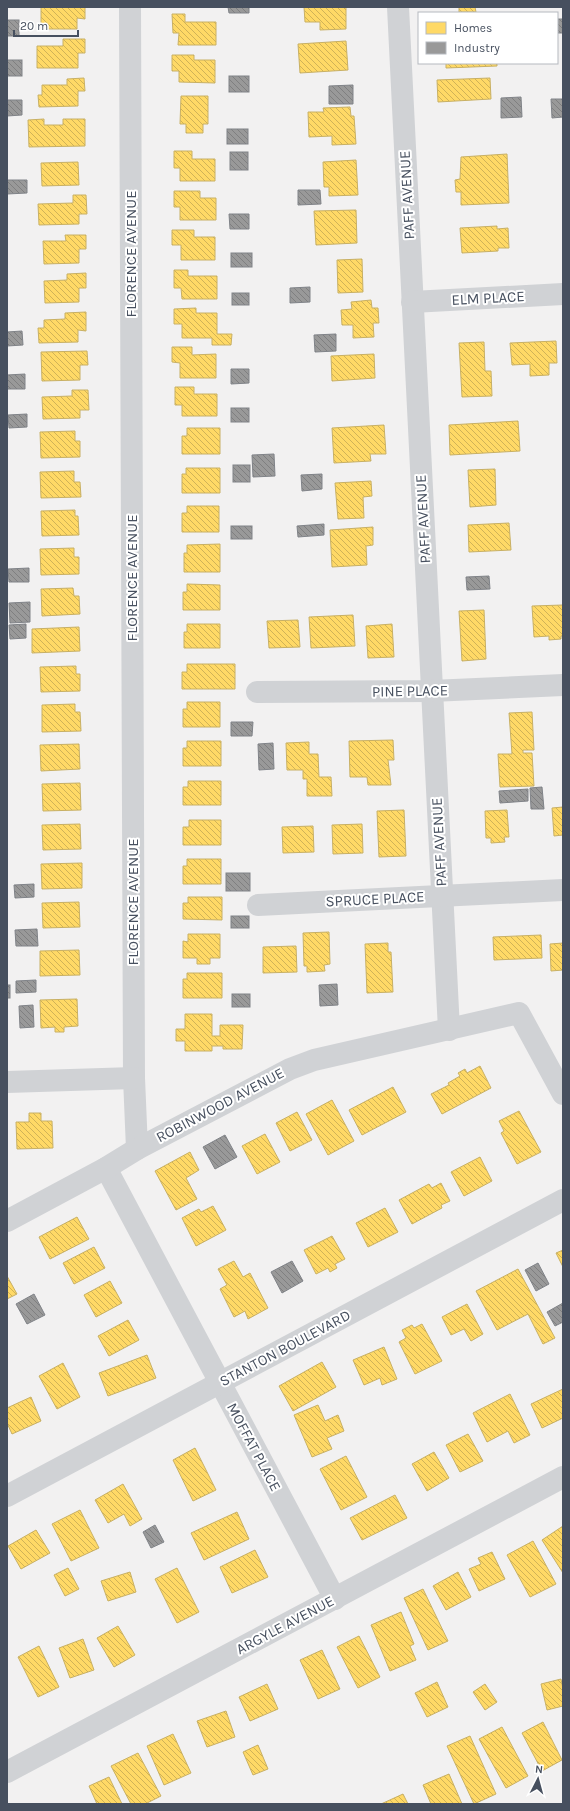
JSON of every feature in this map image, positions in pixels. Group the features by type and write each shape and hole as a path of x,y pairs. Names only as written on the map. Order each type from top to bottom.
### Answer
{"street":[{"name":"FLORENCE AVENUE","path":"130,7 134,1078 137,1149"},
{"name":"PAFF AVENUE","path":"398,7 449,1030"},
{"name":"ELM PLACE","path":"412,302 563,294"},
{"name":"PINE PLACE","path":"256,692 431,691 563,685"},
{"name":"SPRUCE PLACE","path":"258,905 563,890"},
{"name":"ROBINWOOD AVENUE","path":"7,1221 106,1168 137,1149 290,1069 314,1060 519,1013 563,1094"},
{"path":"7,1082 134,1078"},
{"name":"MOFFAT PLACE","path":"106,1168 335,1599"},
{"name":"STANTON BOULEVARD","path":"7,1496 563,1200"},
{"name":"ARGYLE AVENUE","path":"7,1772 563,1477"}],"building: Homes":[{"path":"41,7 85,7 85,19 77,18 77,29 41,29"},
{"path":"304,7 346,7 346,29 320,30 320,22 305,22"},
{"path":"459,7 475,7 476,12 459,12"},
{"path":"172,14 185,14 185,22 216,22 216,45 178,45 179,33 173,33"},
{"path":"63,39 85,39 85,53 78,53 78,68 37,68 37,46 63,46"},
{"path":"346,41 348,70 300,73 298,44"},
{"path":"172,55 194,55 194,60 215,60 215,83 179,82 179,71 172,71"},
{"path":"446,64 497,64 497,66 446,68"},
{"path":"84,78 85,91 78,91 78,106 39,107 38,95 42,95 42,85 67,85 67,79"},
{"path":"490,78 491,99 438,102 437,80"},
{"path":"181,96 208,96 208,124 203,124 203,133 186,133 186,124 180,124"},
{"path":"350,107 351,116 354,116 356,144 332,145 332,136 309,137 308,112 324,112 323,108"},
{"path":"44,119 44,125 63,125 63,119 85,119 85,146 29,147 28,120"},
{"path":"174,151 192,151 192,159 215,159 215,181 180,181 180,168 174,168"},
{"path":"507,154 509,203 461,205 461,192 456,192 455,180 460,179 461,157"},
{"path":"356,160 358,195 329,196 329,187 324,187 323,162"},
{"path":"78,162 79,185 42,186 41,163"},
{"path":"174,191 200,191 200,198 216,198 216,220 180,220 180,207 174,207"},
{"path":"73,195 86,195 87,214 79,214 79,224 39,225 38,204 73,203"},
{"path":"356,210 357,243 316,245 314,211"},
{"path":"497,226 497,229 508,228 509,248 498,248 498,251 462,253 460,228"},
{"path":"172,230 194,230 194,237 215,237 215,260 181,260 181,245 172,245"},
{"path":"65,235 86,235 86,249 79,249 79,263 44,264 43,241 66,241"},
{"path":"362,259 363,292 338,293 337,260"},
{"path":"174,270 188,270 188,276 217,276 217,299 182,299 181,288 174,288"},
{"path":"86,273 86,288 79,288 79,302 45,303 44,281 67,280 67,274"},
{"path":"371,300 372,308 378,308 379,323 373,323 374,337 353,338 353,325 342,325 341,310 352,309 351,302"},
{"path":"196,308 196,313 217,313 217,334 232,334 231,345 212,345 212,338 182,338 182,324 174,324 174,309"},
{"path":"86,312 86,331 78,330 78,342 39,343 38,328 44,328 44,320 65,319 65,313"},
{"path":"556,341 557,363 549,363 549,375 530,376 530,364 512,365 510,343"},
{"path":"484,342 485,371 491,371 492,396 462,397 459,343"},
{"path":"172,347 192,347 192,355 216,354 216,378 180,378 180,363 172,362"},
{"path":"87,351 88,365 80,365 80,380 42,381 41,352"},
{"path":"374,354 375,378 332,381 331,356"},
{"path":"175,387 194,387 194,394 217,394 217,416 182,416 182,405 175,405"},
{"path":"72,390 88,390 89,410 80,410 80,418 43,419 42,397 72,396"},
{"path":"518,421 520,451 450,455 449,425"},
{"path":"384,425 386,454 370,454 371,461 334,463 332,428"},
{"path":"187,428 220,428 220,454 182,454 182,436 187,436"},
{"path":"75,431 75,441 80,441 80,457 41,458 40,432"},
{"path":"186,468 220,468 220,493 182,493 182,474 186,474"},
{"path":"495,469 496,505 470,507 468,470"},
{"path":"74,471 74,482 80,482 81,497 41,498 40,472"},
{"path":"371,481 372,496 363,497 364,518 338,519 335,483"},
{"path":"187,506 219,506 219,532 182,532 182,513 187,513"},
{"path":"75,510 75,516 78,516 79,535 42,536 41,511"},
{"path":"509,523 511,550 469,552 468,525"},
{"path":"373,527 373,545 366,546 367,565 332,567 330,530"},
{"path":"220,544 220,572 184,572 184,553 187,553 187,545"},
{"path":"74,548 74,557 79,557 79,574 41,575 40,549"},
{"path":"187,584 220,585 220,610 183,610 183,592 187,592"},
{"path":"73,588 74,596 79,596 80,614 42,616 41,589"},
{"path":"563,605 563,636 561,636 561,639 549,640 549,636 534,637 532,606"},
{"path":"484,610 486,659 462,661 459,611"},
{"path":"353,615 355,646 311,648 309,617"},
{"path":"298,620 300,647 269,648 267,621"},
{"path":"187,624 220,624 220,648 184,648 184,632 187,632"},
{"path":"392,624 394,657 368,658 366,626"},
{"path":"79,627 80,651 32,653 32,629"},
{"path":"187,664 235,664 235,689 182,689 182,672 187,672"},
{"path":"76,666 76,674 80,674 80,691 41,692 40,667"},
{"path":"187,702 220,702 220,727 183,727 183,709 187,709"},
{"path":"75,704 75,712 80,712 81,731 42,732 42,705"},
{"path":"532,712 534,750 523,750 523,753 532,753 534,786 500,787 498,754 512,754 509,713"},
{"path":"393,740 394,760 388,760 391,785 368,785 367,777 350,777 349,741"},
{"path":"187,741 221,741 221,766 183,766 183,748 187,748"},
{"path":"309,742 309,754 318,754 319,777 331,777 332,796 307,796 307,779 303,779 303,770 287,770 286,743"},
{"path":"79,744 80,769 41,771 40,745"},
{"path":"188,781 221,781 221,805 183,805 183,787 188,787"},
{"path":"80,783 81,810 43,811 42,784"},
{"path":"563,807 563,835 554,836 552,808"},
{"path":"404,810 406,856 379,857 377,811"},
{"path":"507,810 509,837 504,837 505,842 491,843 491,838 486,838 485,811"},
{"path":"189,820 221,820 221,845 183,845 183,827 189,827"},
{"path":"80,824 81,849 43,850 42,825"},
{"path":"362,824 363,853 333,854 332,825"},
{"path":"313,826 314,852 283,853 282,827"},
{"path":"187,859 221,859 221,884 183,884 183,866 187,866"},
{"path":"82,863 82,888 42,889 41,864"},
{"path":"188,897 222,897 222,920 183,919 183,903 188,903"},
{"path":"79,902 80,927 43,928 42,903"},
{"path":"329,932 330,964 324,965 325,971 307,972 307,966 304,966 303,933"},
{"path":"188,934 220,934 220,958 210,958 210,964 197,964 197,958 183,958 183,941 188,942"},
{"path":"541,935 542,958 494,960 493,937"},
{"path":"388,943 388,952 391,952 393,992 367,993 365,944"},
{"path":"563,943 563,970 551,971 550,944"},
{"path":"296,946 297,972 263,973 263,947"},
{"path":"79,950 80,975 40,976 40,951"},
{"path":"187,973 222,973 222,998 183,998 183,979 187,979"},
{"path":"77,999 78,1026 64,1027 64,1032 55,1032 55,1027 41,1028 40,1000"},
{"path":"185,1014 212,1014 212,1036 220,1036 220,1025 243,1025 242,1049 223,1049 223,1046 212,1046 212,1051 185,1051 185,1041 176,1041 176,1029 185,1029"},
{"path":"480,1066 491,1088 442,1114 431,1094 449,1085 448,1083 460,1076 458,1073 465,1069 467,1073"},
{"path":"393,1087 406,1112 362,1135 349,1110"},
{"path":"332,1100 354,1141 328,1155 306,1114"},
{"path":"519,1111 541,1152 517,1164 501,1133 504,1131 499,1121"},
{"path":"297,1112 312,1140 290,1151 276,1123"},
{"path":"29,1113 41,1113 41,1121 52,1121 53,1148 17,1149 16,1122 29,1122"},
{"path":"265,1134 280,1162 257,1174 242,1146"},
{"path":"190,1152 199,1170 186,1178 197,1199 176,1210 155,1171"},
{"path":"480,1157 492,1181 464,1196 451,1172"},
{"path":"441,1183 450,1201 441,1205 442,1208 412,1224 399,1200 429,1184 432,1188"},
{"path":"213,1206 226,1230 196,1246 182,1218 199,1209 201,1212"},
{"path":"385,1208 398,1232 368,1247 356,1223"},
{"path":"77,1217 89,1239 50,1259 39,1237"},
{"path":"332,1236 345,1259 335,1264 337,1268 330,1272 328,1268 316,1274 304,1250"},
{"path":"94,1247 105,1268 74,1284 63,1263"},
{"path":"563,1250 563,1267 556,1253"},
{"path":"234,1261 243,1277 250,1273 268,1308 248,1319 245,1311 234,1317 220,1289 227,1285 218,1269"},
{"path":"518,1269 555,1338 543,1344 528,1314 497,1330 476,1291"},
{"path":"7,1276 17,1294 7,1299"},
{"path":"110,1281 122,1303 96,1317 84,1295"},
{"path":"467,1304 483,1334 471,1341 464,1329 451,1335 442,1317"},
{"path":"128,1320 139,1340 109,1356 98,1336"},
{"path":"422,1324 442,1361 415,1374 399,1342 406,1338 402,1330 412,1325 414,1328"},
{"path":"384,1347 397,1379 382,1385 380,1378 364,1385 353,1360"},
{"path":"147,1355 156,1378 108,1396 99,1373"},
{"path":"322,1362 336,1387 293,1411 279,1386"},
{"path":"63,1363 80,1397 57,1409 39,1376"},
{"path":"563,1389 563,1418 542,1428 531,1404"},
{"path":"510,1394 530,1435 514,1443 508,1431 487,1442 473,1413"},
{"path":"31,1397 41,1421 12,1434 7,1423 7,1408"},
{"path":"318,1405 325,1421 338,1415 344,1431 327,1438 332,1449 312,1457 294,1415"},
{"path":"468,1434 483,1461 460,1472 446,1445"},
{"path":"195,1448 216,1490 193,1501 173,1460"},
{"path":"434,1452 449,1478 427,1491 412,1464"},
{"path":"346,1456 367,1497 341,1510 320,1469"},
{"path":"123,1484 142,1519 130,1526 124,1514 108,1523 95,1500"},
{"path":"395,1495 407,1518 362,1540 350,1518"},
{"path":"80,1510 99,1548 71,1561 52,1524"},
{"path":"237,1512 249,1539 204,1560 191,1533"},
{"path":"563,1526 563,1573 542,1540"},
{"path":"36,1530 50,1553 21,1569 8,1546"},
{"path":"533,1541 556,1584 530,1597 507,1555"},
{"path":"255,1550 268,1577 232,1593 220,1567"},
{"path":"492,1552 505,1579 479,1591 469,1569 481,1564 478,1558"},
{"path":"68,1568 79,1589 65,1596 54,1575"},
{"path":"177,1568 199,1612 177,1623 155,1579"},
{"path":"130,1572 136,1592 108,1601 101,1581"},
{"path":"458,1572 471,1597 446,1610 433,1586"},
{"path":"423,1589 448,1641 428,1650 404,1598"},
{"path":"401,1612 414,1644 410,1646 416,1660 390,1671 371,1625"},
{"path":"118,1626 135,1655 114,1667 97,1638"},
{"path":"359,1636 380,1677 358,1688 337,1647"},
{"path":"83,1639 94,1670 70,1678 59,1648"},
{"path":"39,1646 59,1687 38,1697 18,1657"},
{"path":"322,1650 340,1689 318,1699 300,1660"},
{"path":"561,1679 563,1689 563,1706 547,1710 541,1684"},
{"path":"437,1682 448,1707 427,1717 415,1693"},
{"path":"267,1684 278,1709 250,1721 239,1697"},
{"path":"485,1684 497,1702 485,1710 473,1692"},
{"path":"226,1711 235,1737 207,1747 197,1721"},
{"path":"543,1722 562,1760 542,1771 522,1733"},
{"path":"502,1727 528,1776 506,1788 479,1739"},
{"path":"173,1734 191,1773 164,1785 147,1746"},
{"path":"470,1736 496,1794 474,1804 447,1746"},
{"path":"258,1745 268,1769 253,1775 243,1752"},
{"path":"138,1753 161,1796 145,1804 131,1804 111,1766"},
{"path":"449,1774 462,1804 431,1804 423,1785"},
{"path":"109,1777 122,1804 97,1804 89,1786"},
{"path":"403,1794 408,1804 381,1804"}],"building: Industry":[{"path":"228,7 249,7 249,13 229,13"},
{"path":"558,19 563,19 563,33 558,33"},
{"path":"7,20 19,20 19,36 7,36"},
{"path":"7,60 22,60 22,76 7,76"},
{"path":"229,76 249,76 249,92 229,92"},
{"path":"353,85 353,104 329,104 329,86"},
{"path":"521,97 522,117 501,118 501,98"},
{"path":"551,99 563,99 563,117 552,118"},
{"path":"7,100 22,100 22,115 7,116"},
{"path":"227,129 248,129 248,144 227,144"},
{"path":"230,152 248,152 248,170 230,170"},
{"path":"7,180 27,180 27,193 7,194"},
{"path":"298,190 320,190 321,204 298,205"},
{"path":"229,214 249,214 249,229 230,229"},
{"path":"231,253 252,253 252,267 231,267"},
{"path":"310,287 310,302 290,303 290,288"},
{"path":"232,293 249,293 249,305 232,305"},
{"path":"22,331 23,345 7,346 7,332"},
{"path":"336,334 336,351 315,352 314,335"},
{"path":"231,369 249,369 249,383 231,384"},
{"path":"25,374 25,389 7,389 7,375"},
{"path":"231,408 249,408 249,422 231,422"},
{"path":"27,414 27,427 9,428 8,415"},
{"path":"274,454 275,476 253,477 252,455"},
{"path":"233,465 250,465 250,482 233,482"},
{"path":"322,474 322,489 302,491 301,475"},
{"path":"324,524 324,535 298,537 297,526"},
{"path":"231,526 252,526 252,539 231,539"},
{"path":"29,568 29,582 9,582 8,569"},
{"path":"489,576 490,589 467,590 466,577"},
{"path":"30,602 30,622 10,623 9,603"},
{"path":"26,624 26,638 10,639 9,625"},
{"path":"231,722 253,722 252,736 231,736"},
{"path":"273,743 274,769 259,770 258,744"},
{"path":"542,787 544,809 531,809 530,788"},
{"path":"528,789 528,801 500,803 499,791"},
{"path":"226,873 250,873 250,891 226,891"},
{"path":"34,884 34,897 15,898 14,885"},
{"path":"231,916 249,916 249,928 231,928"},
{"path":"37,929 38,946 16,946 15,930"},
{"path":"36,980 36,992 16,993 16,981"},
{"path":"337,984 338,1005 320,1006 319,985"},
{"path":"7,985 10,985 10,998 7,998"},
{"path":"232,994 250,994 250,1007 232,1007"},
{"path":"33,1005 34,1027 20,1028 19,1006"},
{"path":"225,1135 237,1157 215,1169 203,1147"},
{"path":"292,1261 303,1281 282,1293 271,1272"},
{"path":"538,1263 549,1284 536,1291 525,1270"},
{"path":"34,1294 45,1315 27,1324 16,1304"},
{"path":"563,1303 563,1322 555,1326 547,1312"},
{"path":"155,1525 164,1542 151,1548 143,1532"}]}
